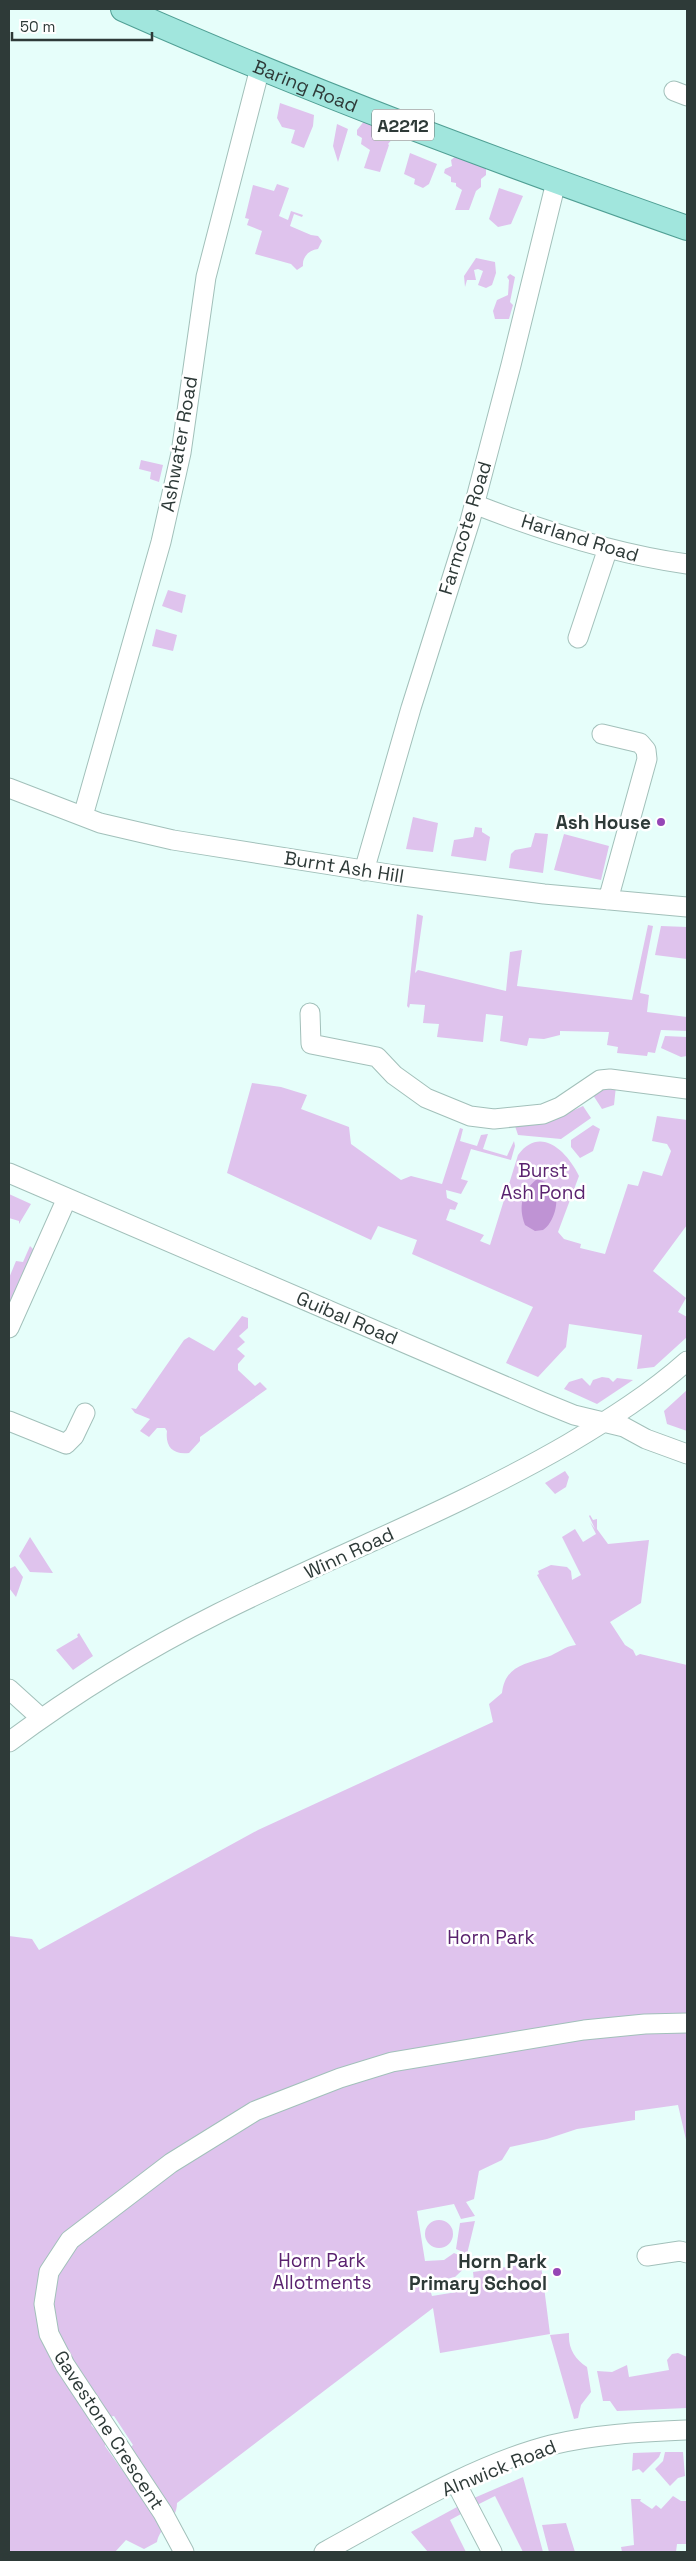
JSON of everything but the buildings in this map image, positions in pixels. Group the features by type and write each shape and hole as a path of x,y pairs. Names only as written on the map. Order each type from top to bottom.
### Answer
{"main road":[{"name":"Baring Road","path":"123,9 260,68 422,132 687,228"}],"street":[{"name":"Ashwater Road","path":"84,816 161,542 181,454 206,277 260,68"},
{"name":"Farmcote Road","path":"364,871 474,504 556,182"},
{"name":"Harland Road","path":"474,504 608,548 640,557 687,564"},
{"path":"578,638 608,548"},
{"path":"602,734 640,743 646,750 647,759 608,900"},
{"name":"Burnt Ash Hill","path":"9,788 110,826 172,840 364,871 608,900 687,907"},
{"path":"310,1013 309,1053 376,1057 394,1075 426,1098 470,1116 494,1119 543,1114 560,1107 600,1080 622,1079 687,1089"},
{"name":"Guibal Road","path":"9,1173 542,1402 603,1423 624,1427 646,1439 687,1454"},
{"path":"9,1328 67,1198"},
{"name":"Winn Road","path":"9,1742 41,1718 127,1662 219,1613 464,1500 526,1468 603,1423 667,1379 687,1361"},
{"path":"9,1421 66,1444 74,1436 84,1413"},
{"path":"9,1689 41,1718"},
{"name":"Gavestone Crescent","path":"184,2552 158,2506 65,2365 50,2334 44,2304 49,2272 70,2240 171,2162 255,2111 340,2078 392,2062 584,2030 645,2024 687,2023"},
{"path":"647,2256 680,2251 687,2253"},
{"name":"Alnwick Road","path":"324,2552 456,2483 520,2455 559,2443 590,2437 687,2430"},
{"path":"456,2483 492,2552"}],"green space":[{"path":"280,103 314,115 313,126 304,148 291,143 295,130 282,127 277,118"},
{"path":"365,120 394,133 394,137 388,144 380,172 364,168 370,150 361,144 362,138 357,135 357,130"},
{"path":"337,124 348,129 338,162 333,146"},
{"path":"410,153 437,164 429,184 423,188 414,184 415,179 404,174"},
{"path":"456,156 486,167 486,175 481,179 481,187 476,191 469,210 455,210 462,190 456,186 456,183 451,182 451,177 444,173 445,169 452,166 451,160"},
{"path":"277,184 289,188 279,216 288,220 291,211 303,215 302,217 294,214 290,226 318,236 322,241 318,249 307,254 303,266 297,270 291,264 255,254 262,231 247,225 249,219 245,218 253,185 274,191"},
{"path":"499,188 523,196 511,224 498,227 489,219"},
{"path":"476,258 495,262 496,273 492,285 486,288 478,285 483,271 478,269 474,270 476,280 467,280 465,287 464,276"},
{"path":"510,274 515,277 510,302 513,305 509,319 495,319 493,311 497,300 508,295 509,280 507,277"},
{"path":"141,460 163,465 159,482 150,479 151,472 139,469"},
{"path":"168,590 186,595 182,613 162,606"},
{"path":"156,629 177,635 173,651 152,646"},
{"path":"413,817 438,823 433,852 406,849"},
{"path":"475,827 482,828 482,832 490,837 486,861 451,856 454,840 473,837"},
{"path":"535,833 548,834 543,873 509,868 511,854 515,850 531,847"},
{"path":"564,834 609,846 601,880 554,870"},
{"path":"417,914 423,916 415,973 418,970 506,991 510,952 522,950 517,986 632,1000 648,925 653,926 640,993 649,995 647,1012 687,1017 687,1031 661,1030 655,1053 648,1052 647,1056 617,1053 618,1047 607,1045 609,1032 560,1031 560,1035 544,1039 529,1038 527,1046 500,1041 503,1016 486,1014 483,1042 437,1037 439,1024 423,1023 425,1005 410,1004 409,1008 407,1006"},
{"path":"661,926 687,927 687,959 655,955"},
{"path":"665,1036 687,1037 687,1056 681,1057 661,1048"},
{"name":"Burst Ash Pond","path":"252,1083 281,1087 307,1095 301,1109 349,1127 351,1144 401,1180 411,1176 442,1184 460,1128 463,1129 460,1141 477,1146 481,1135 488,1134 483,1149 507,1156 514,1141 515,1146 511,1160 471,1149 461,1179 468,1181 461,1194 446,1190 447,1198 458,1203 455,1210 450,1209 446,1220 484,1235 480,1241 490,1245 518,1155 526,1146 535,1142 544,1142 560,1150 568,1158 579,1176 558,1232 564,1239 581,1244 580,1248 605,1254 628,1184 638,1186 643,1171 662,1176 671,1151 667,1144 652,1141 657,1116 687,1120 687,1225 653,1271 686,1298 678,1312 687,1317 687,1337 654,1367 637,1369 642,1335 569,1324 566,1347 538,1377 506,1363 533,1307 412,1254 417,1240 378,1226 371,1240 227,1173"},
{"path":"608,1086 616,1086 614,1105 602,1109 593,1095"},
{"path":"583,1106 591,1118 561,1139 518,1135 515,1126 546,1123"},
{"path":"593,1125 600,1129 593,1151 580,1158 571,1147 571,1140"},
{"path":"9,1194 31,1204 19,1224 19,1221 9,1218"},
{"path":"30,1246 34,1250 9,1313 9,1278 16,1261 23,1262"},
{"path":"242,1316 248,1318 248,1328 239,1336 245,1342 237,1349 245,1356 238,1364 238,1370 255,1386 260,1382 267,1389 200,1437 200,1441 189,1453 179,1453 171,1449 167,1441 167,1431 165,1428 157,1428 149,1437 140,1431 150,1419 135,1413 131,1408 136,1409 184,1340 189,1337 214,1351"},
{"path":"602,1377 609,1378 613,1382 617,1378 633,1380 597,1404 564,1389 569,1382 582,1378 590,1386 593,1380"},
{"path":"687,1390 687,1431 667,1424 664,1411"},
{"path":"565,1471 569,1477 566,1487 555,1494 545,1483"},
{"name":"Horn Park","path":"589,1516 593,1520 597,1519 597,1529 608,1544 649,1540 641,1603 610,1622 625,1645 633,1650 636,1656 640,1654 687,1665 687,2144 678,2105 635,2111 635,2120 577,2129 547,2139 510,2147 502,2160 479,2171 474,2199 466,2202 475,2216 461,2219 454,2204 417,2211 425,2261 444,2260 454,2253 472,2261 455,2277 428,2283 432,2296 475,2289 473,2272 540,2262 543,2278 514,2283 543,2279 550,2334 440,2353 433,2308 177,2503 174,2514 161,2532 157,2542 144,2549 126,2540 115,2552 9,2552 9,1936 32,1939 39,1950 258,1830 493,1722 489,1704 502,1693 507,1677 512,1672 524,1664 576,1645 537,1575 539,1574 538,1571 551,1565 567,1567 571,1571 572,1580 581,1575 562,1537 575,1529 583,1542 596,1534","holes":["114,2416 133,2445 128,2449 139,2488 137,2491 105,2446 105,2440 91,2425 98,2419"]},
{"path":"30,1537 53,1573 30,1572 19,1556"},
{"path":"15,1566 23,1577 16,1597 9,1588 9,1569"},
{"path":"79,1633 93,1656 73,1670 56,1650 78,1637"},
{"path":"439,2220 449,2224 453,2234 449,2244 439,2248 429,2244 425,2234 429,2224"},
{"path":"475,2221 467,2254 456,2249 460,2223"},
{"path":"569,2333 573,2353 587,2367 591,2392 581,2405 578,2418 574,2419 550,2335"},
{"path":"678,2353 687,2357 687,2408 617,2411 610,2401 603,2401 597,2371 612,2372 627,2365 629,2377 669,2370 667,2360 672,2354"},
{"path":"661,2452 659,2457 643,2473 639,2469 632,2471 633,2453"},
{"path":"665,2452 683,2452 685,2476 678,2478 670,2486 655,2469 663,2461"},
{"path":"523,2477 543,2552 523,2552 495,2496 477,2505 474,2498"},
{"path":"673,2496 681,2501 687,2501 687,2544 677,2544 676,2552 622,2552 621,2547 634,2545 631,2499 641,2499 640,2501 652,2509 656,2505 661,2509"},
{"path":"457,2507 461,2514 450,2520 466,2552 428,2552 411,2532"},
{"path":"566,2523 575,2552 549,2552 542,2525"}],"shaded area":[{"path":"537,1179 546,1182 554,1189 556,1205 553,1217 547,1227 543,1230 535,1231 525,1225 522,1205 525,1194"}],"place":[{"name":"Ash House","path":"661,822"},
{"name":"Horn Park Primary School","path":"557,2272"}],"park label":[{"name":"Horn Park Allotments","path":"322,2271"}]}
